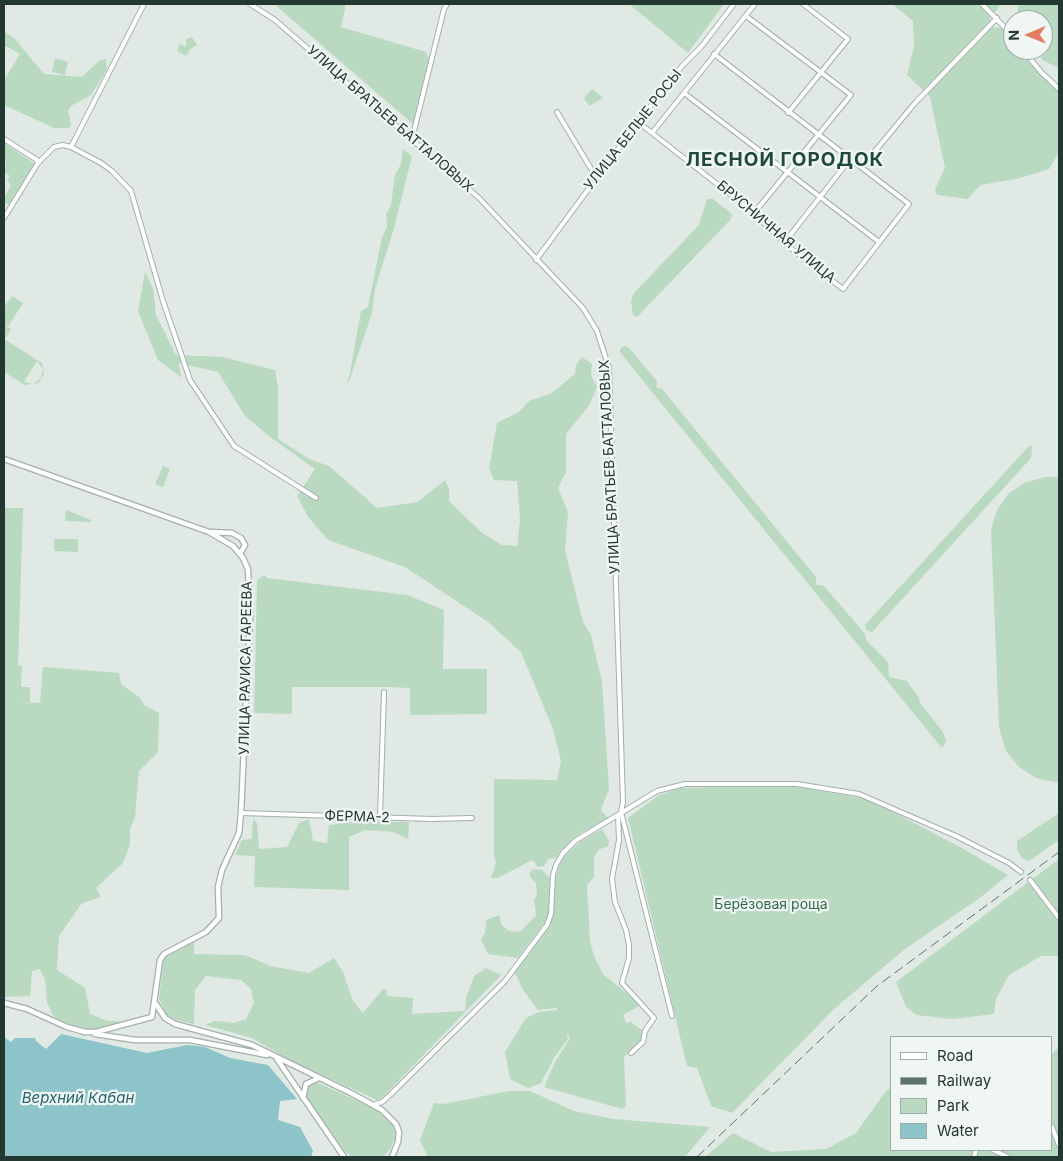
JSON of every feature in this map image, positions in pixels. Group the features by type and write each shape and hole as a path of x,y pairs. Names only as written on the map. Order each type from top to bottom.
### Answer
{"street":[{"path":"71,147 144,4"},
{"name":"УЛИЦА БРАТЬЕВ БАТТАЛОВЫХ","path":"250,4 276,20 480,198 583,308 592,322 608,368 623,802 619,813 672,1016"},
{"path":"412,139 444,9 447,4"},
{"name":"УЛИЦА БЕЛЫЕ РОСЫ","path":"536,260 638,122 682,66 702,47 734,4"},
{"path":"652,133 755,4"},
{"path":"788,113 848,39 803,4"},
{"path":"982,4 1003,25"},
{"path":"746,16 851,95 754,213"},
{"path":"871,156 915,103 997,18"},
{"path":"684,93 879,242 909,204 788,113 714,54"},
{"path":"1031,60 1059,89"},
{"path":"557,112 596,178"},
{"name":"БРУСНИЧНАЯ УЛИЦА","path":"638,122 754,213 784,243 843,288 879,242"},
{"path":"4,140 37,160 38,164"},
{"path":"4,218 38,164 54,147 63,145 71,147 101,163 131,191 163,301 190,380 234,446 316,498"},
{"path":"784,243 850,159"},
{"path":"4,460 210,532 233,546 240,554"},
{"name":"УЛИЦА РАУИСА ГАРЕЕВА","path":"156,1003 160,960 164,954 206,932 219,918 218,887 222,870 239,833 250,616 248,570 240,554 245,545 240,538 232,533 210,532"},
{"path":"380,817 384,692"},
{"path":"373,1105 382,1102 388,1097 505,981 547,926 551,914 553,875 563,853 575,841 657,791 684,784 797,784 870,798 891,809 956,836 1008,863 1021,872"},
{"name":"ФЕРМА-2","path":"241,813 472,818"},
{"path":"619,813 619,840 612,879 615,902 626,930 629,945 629,958 622,983 654,1018 645,1031 643,1042 631,1053"},
{"path":"1030,880 1059,918"},
{"path":"4,1003 27,1009 84,1032 135,1040 190,1040 275,1057 344,1157"},
{"path":"84,1032 96,1032 146,1020 152,1017 156,1003"},
{"path":"156,1003 165,1018 175,1024 244,1042 373,1105 396,1124 399,1132 392,1156"},
{"path":"303,1098 306,1084 319,1078"},
{"path":"386,1114 384,1104 388,1097"},
{"path":"1053,1130 1059,1145"},
{"path":"995,1151 1008,1157"}],"green space":[{"path":"274,4 346,4 341,27 426,52 429,60 413,124"},
{"path":"629,4 724,4 688,53"},
{"path":"892,4 1000,4 997,10 990,16 991,24 995,28 1003,28 1003,60 1027,60 1059,92 1059,152 1049,169 1016,179 980,185 968,199 937,195 935,189 945,168 930,97 907,75 914,46 913,21"},
{"path":"1018,4 1059,4 1059,68 1042,60 1053,60 1053,10 1018,10"},
{"path":"4,31 15,39 44,74 82,77 100,60 106,59 107,69 91,95 71,106 68,110 71,125 69,128 54,128 4,105 4,80 20,54 4,45"},
{"path":"192,37 197,45 190,49 186,56 177,51 180,44 186,47 186,39"},
{"path":"55,58 68,62 65,75 52,72"},
{"path":"592,89 603,98 589,106 584,98"},
{"path":"4,143 35,164 9,205 4,202 4,197 11,186 7,180 10,176 4,174 6,163"},
{"path":"403,149 412,156 394,228 375,289 372,313 349,382 347,383 361,311 368,307 382,237 387,227 386,215 391,205 395,175 401,164"},
{"path":"707,199 713,199 732,214 731,219 637,317 633,315 631,301 634,293 699,225"},
{"path":"145,272 153,288 156,315 176,355 222,357 275,370 278,388 278,439 309,459 329,466 377,508 418,502 445,480 449,488 449,501 482,533 502,545 517,546 520,520 517,481 494,480 489,468 497,423 519,412 529,401 552,393 575,374 576,365 582,357 592,364 591,376 597,387 590,404 566,434 566,472 558,488 568,512 565,550 583,622 591,635 602,682 609,789 601,810 608,818 579,834 555,858 548,859 544,866 538,867 532,860 498,878 491,878 496,863 494,854 494,779 557,780 561,761 553,729 521,652 488,622 405,567 328,540 308,517 297,496 315,469 245,416 218,372 178,363 182,378 158,360 138,311"},
{"path":"12,296 23,303 9,325 6,326 11,329 6,337 4,336 4,307"},
{"path":"4,339 42,363 44,374 39,383 33,384 25,385 4,372","holes":["37,361 43,369 41,378 33,384 24,382"]},
{"path":"624,346 628,347 657,381 656,387 662,389 816,577 816,585 824,586 865,634 866,640 888,662 889,677 907,681 919,698 920,703 943,732 946,741 944,746 941,747 620,352 620,349"},
{"path":"1029,446 1032,446 1031,458 872,632 866,630 865,625"},
{"path":"163,466 170,469 163,487 155,484"},
{"path":"1046,477 1059,477 1059,783 1036,778 1019,767 1006,751 999,727 991,529 997,510 1009,493 1026,482"},
{"path":"4,508 23,508 18,665 22,666 21,687 30,687 30,702 20,702 40,703 43,667 119,673 121,684 140,698 144,705 159,713 158,752 139,771 135,817 130,829 130,845 123,863 96,888 101,897 82,903 59,936 57,970 85,988 90,1014 107,1021 117,1021 121,1024 97,1030 84,1030 59,1020 53,1015 47,1003 45,980 40,969 32,971 30,996 4,997"},
{"path":"66,510 91,520 91,522 65,521"},
{"path":"54,539 78,539 78,552 54,551"},
{"path":"264,575 267,578 407,595 444,610 443,669 487,669 487,714 410,715 410,688 387,687 292,687 292,714 254,713 257,580"},
{"name":"Берёзовая роща","path":"798,787 868,799 960,847 1008,875 981,897 905,949 834,1009 732,1113 711,1106 697,1068 687,1066 628,818 659,795 681,788"},
{"path":"1059,813 1059,840 1029,861 1023,859 1017,850 1017,841"},
{"path":"253,819 257,823 259,849 287,847 299,823 309,819 313,841 327,843 329,825 353,822 409,822 408,839 393,832 365,830 349,837 349,890 254,887 255,856 235,855 242,840 252,839"},
{"path":"602,829 609,841 608,846 598,850 594,858 594,877 587,885 590,941 594,956 603,974 641,1005 623,1015 626,1023 631,1022 643,1031 642,1039 624,1057 626,1106 622,1109 544,1087 555,1062 570,1038 566,1032 568,1039 554,1058 541,1083 528,1088 510,1079 505,1052 526,1018 539,1012 557,1010 557,1008 538,1010 513,973 551,922 554,880 563,857 581,841"},
{"path":"1059,859 1059,956 1041,956 1009,975 996,999 994,1014 952,1019 916,1015 906,1007 896,982"},
{"path":"533,869 542,870 551,879 548,918 518,958 488,954 481,939 485,933 486,920 499,915 501,924 509,931 520,932 536,915 534,900 537,894 536,883 530,877 530,872"},
{"path":"194,942 194,954 245,955 270,966 309,973 334,958 343,972 353,1001 363,1013 383,989 386,989 387,996 413,998 412,1014 465,1011 466,998 474,976 486,968 501,975 379,1101 288,1059 252,1038 205,1025 215,1021 234,1023 246,1019 254,1003 251,989 241,980 206,976 195,990 194,1024 176,1020 167,1015 159,999 164,958"},
{"path":"1059,1047 1059,1157 705,1157 733,1133 771,1152 826,1149 856,1133 886,1091 890,1088 890,1151 1053,1151 1053,1053"},
{"path":"316,1082 376,1109 393,1125 396,1137 390,1149 383,1157 353,1157 345,1152 305,1095 308,1087"},
{"path":"509,1091 530,1091 574,1111 613,1119 710,1127 685,1157 428,1157 420,1140 434,1103 444,1104"}],"water":[{"name":"Верхний Кабан","path":"61,1034 147,1053 187,1045 205,1047 230,1058 268,1065 297,1099 280,1101 278,1120 300,1127 313,1151 311,1157 4,1157 4,1037 11,1042 15,1038 35,1038 46,1049"}],"railway":[{"path":"697,1157 877,986 1059,852"}],"district":[{"name":"ЛЕСНОЙ ГОРОДОК","path":"785,160"}]}
